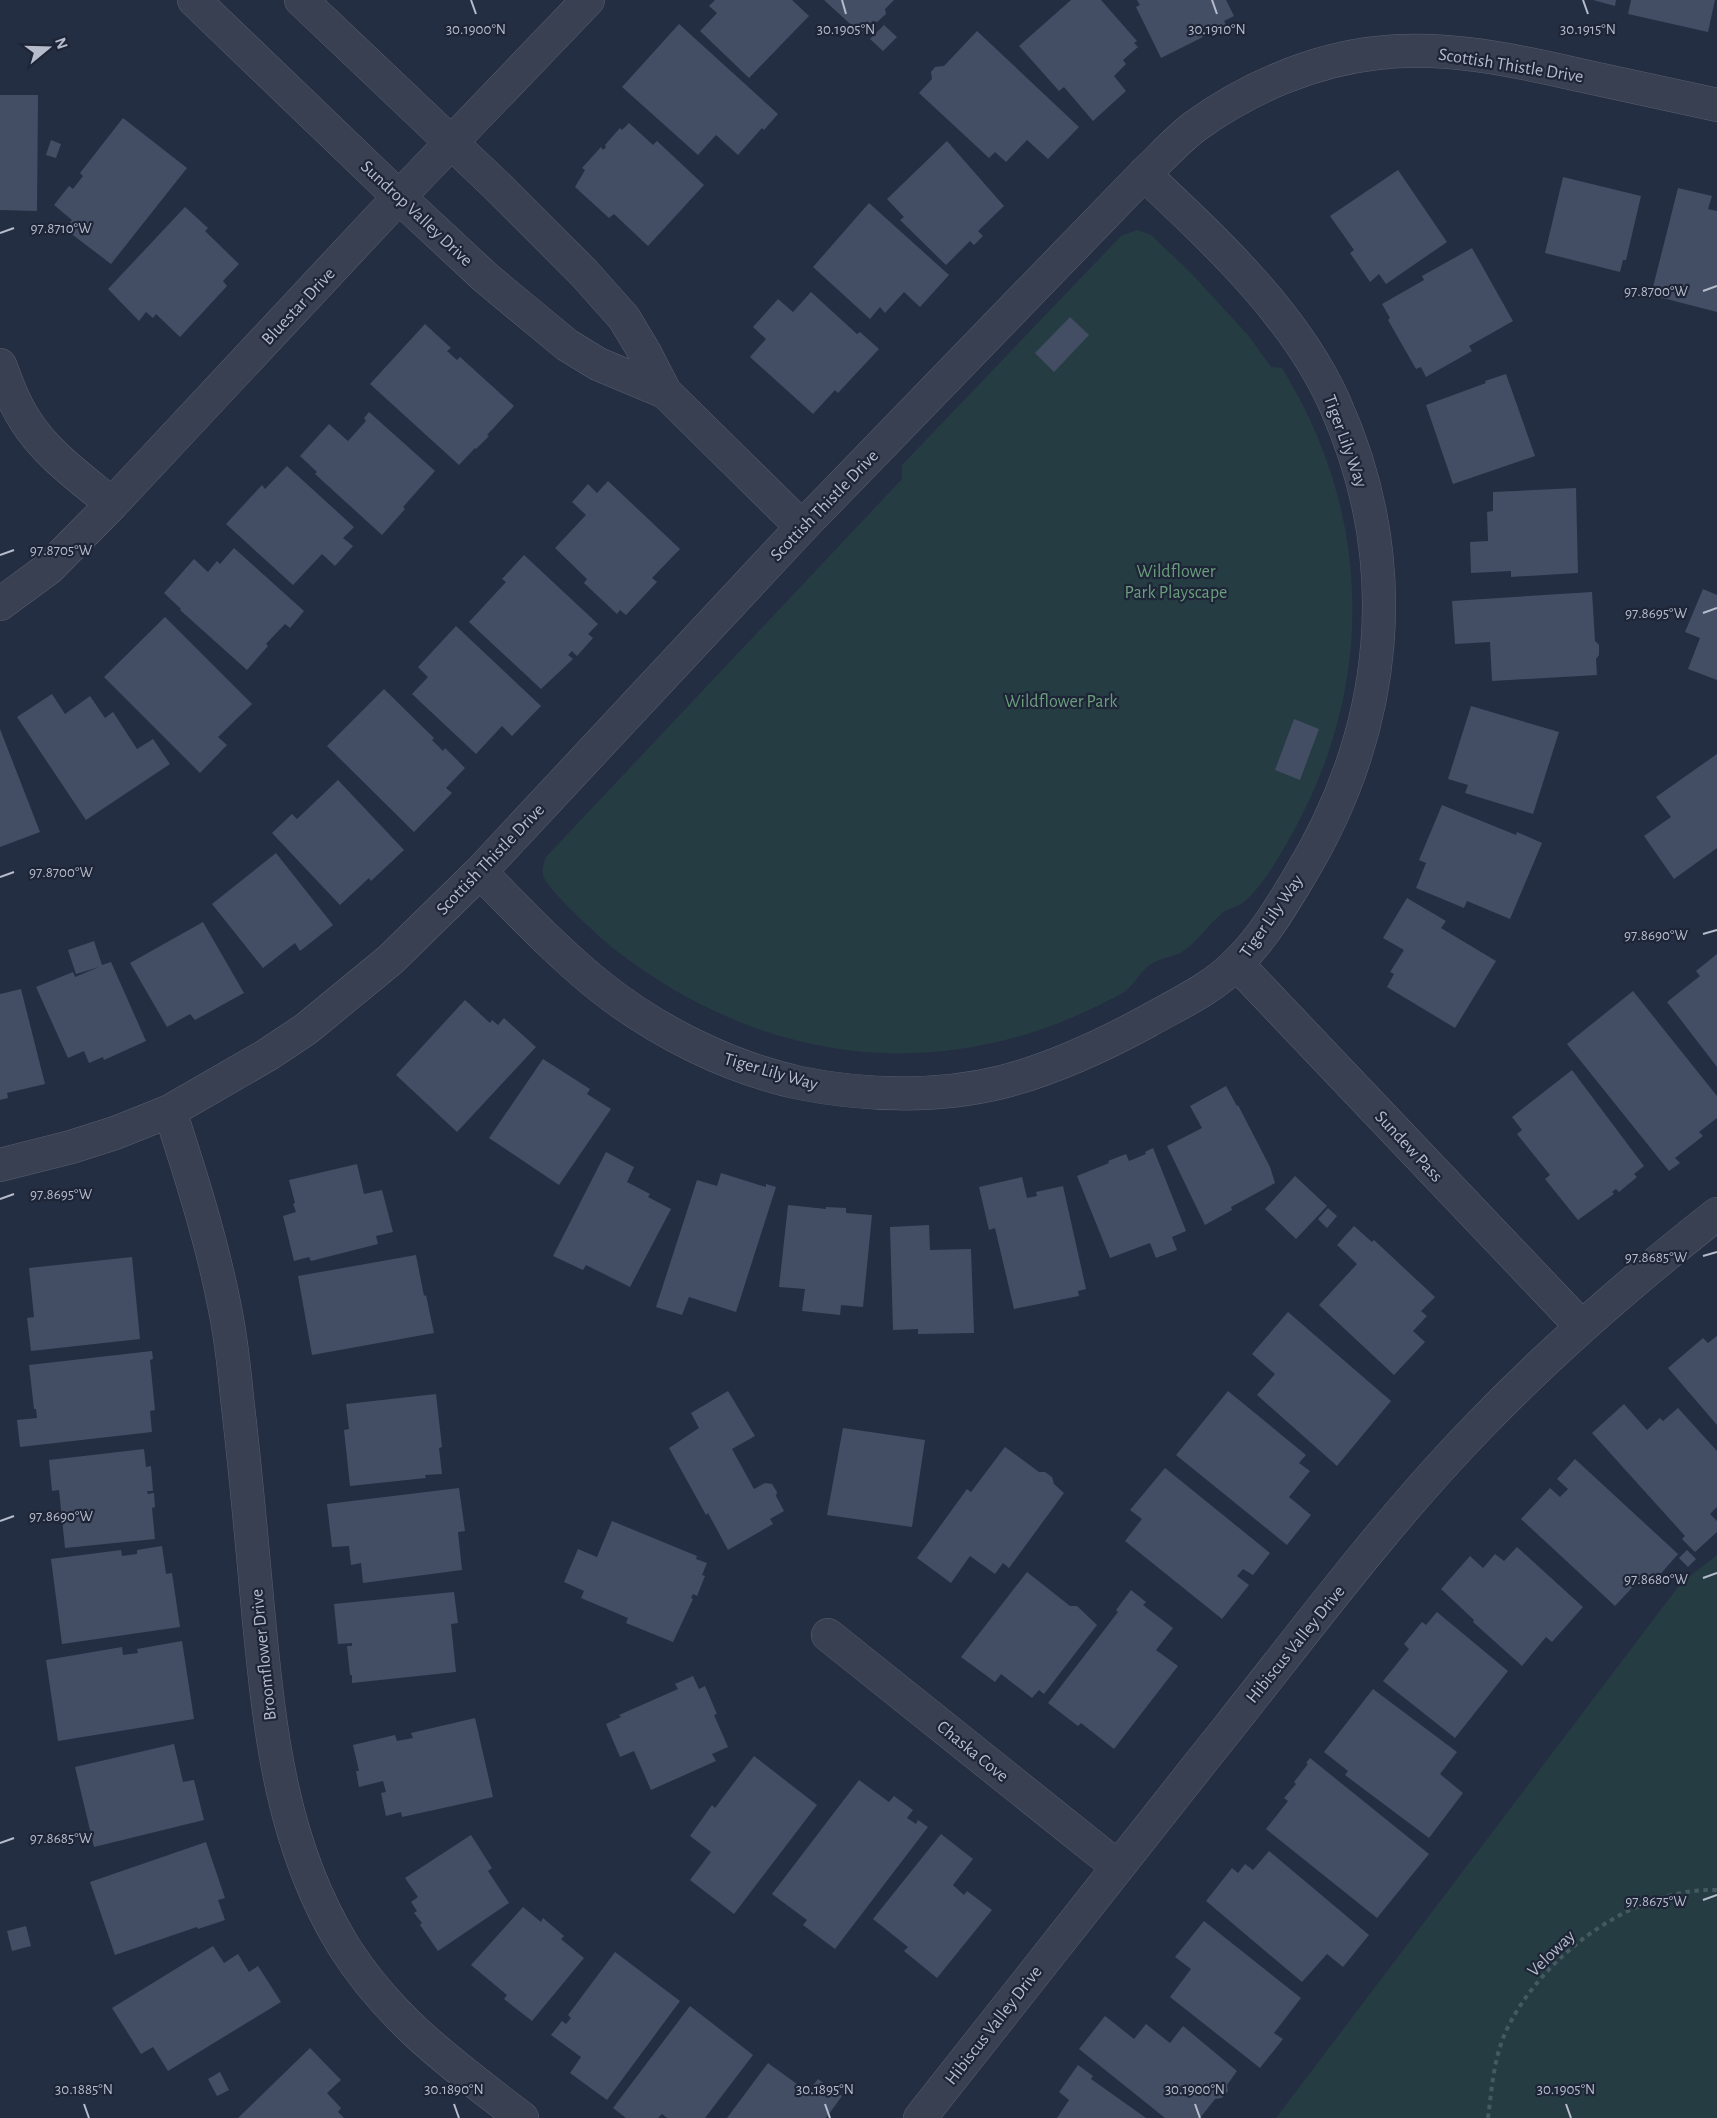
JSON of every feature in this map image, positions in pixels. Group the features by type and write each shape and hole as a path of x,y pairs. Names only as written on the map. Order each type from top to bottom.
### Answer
{"street":[{"name":"Sundrop Valley Drive","path":"194,0 486,278 567,345 598,364 665,392"},
{"name":"Sundrop Valley Drive","path":"301,0 452,143 584,273 624,318 665,392 802,527"},
{"name":"Bluestar Drive","path":"0,604 49,568 112,504 399,197 588,0"},
{"name":"Scottish Thistle Drive","path":"0,1165 104,1136 170,1111 267,1055 306,1029 390,960 480,872 802,527 1144,174 1193,128 1228,105 1276,80 1331,62 1377,52 1425,51 1484,56 1531,64 1717,105"},
{"name":"Tiger Lily Way","path":"480,872 558,949 602,988 662,1028 707,1051 747,1067 797,1082 838,1089 923,1092 964,1089 1001,1082 1069,1059 1127,1032 1201,991 1237,964 1264,930 1320,844 1349,776 1375,682 1380,620 1377,561 1368,503 1351,443 1334,400 1311,361 1286,323 1252,280 1144,174"},
{"path":"0,365 13,399 25,421 45,446 112,504"},
{"name":"Sundew Pass","path":"1237,964 1582,1327"},
{"name":"Broomflower Drive","path":"170,1111 195,1189 223,1300 237,1396 272,1738 284,1804 301,1856 321,1905 343,1944 364,1976 392,2010 423,2040 522,2118"},
{"name":"Hibiscus Valley Drive","path":"920,2118 1348,1578 1422,1489 1478,1427 1582,1327 1717,1214"},
{"name":"Chaska Cove","path":"828,1635 1118,1867"}],"path":[{"name":"Veloway","path":"1488,2118 1494,2068 1508,2026 1530,1992 1566,1954 1606,1922 1640,1905 1672,1894 1717,1890"}],"green space":[{"name":"Wildflower Park","path":"1137,230 1151,235 1190,272 1248,335 1271,367 1282,368 1311,421 1332,476 1346,532 1352,589 1351,646 1342,703 1326,760 1302,815 1276,862 1260,886 1244,902 1220,915 1185,950 1149,965 1123,993 1048,1027 984,1045 921,1053 858,1051 795,1040 734,1020 675,990 618,952 567,906 544,878 545,858 902,479 902,465 1121,236"},
{"path":"1717,1555 1717,2118 1276,2118 1681,1583"}],"building":[{"path":"715,0 792,0 809,16 749,78 700,31 717,13 709,6"},
{"path":"824,0 894,0 885,9 886,14 877,22 873,21 860,33"},
{"path":"1071,0 1101,0 1137,41 1134,43 1138,47 1123,60 1126,64 1114,76 1126,91 1093,121 1064,87 1059,91 1019,46"},
{"path":"1137,0 1226,0 1234,16 1224,21 1226,25 1204,36 1201,33 1203,37 1161,58 1136,7 1140,5"},
{"path":"1593,0 1616,0 1615,6"},
{"path":"1631,0 1715,0 1708,32 1628,14"},
{"path":"679,24 778,114 738,155 716,135 698,155 622,87"},
{"path":"884,25 897,37 883,51 870,39"},
{"path":"977,31 1079,127 1048,159 1027,140 1006,162 995,152 989,158 919,93 932,79 931,72 935,67 944,66"},
{"path":"0,95 38,95 37,211 0,210"},
{"path":"123,118 187,168 111,264 65,229 72,220 54,205 69,186 73,189 83,176 80,173"},
{"path":"629,123 653,145 657,141 704,185 648,246 614,214 609,218 575,187 585,170 582,168 601,147 603,150 606,147 605,145 620,128 622,130"},
{"path":"51,140 61,144 56,158 46,155"},
{"path":"947,141 1004,206 978,231 983,236 974,245 970,241 946,265 900,220 904,217 887,199"},
{"path":"1398,170 1447,242 1386,284 1379,274 1370,282 1350,253 1354,250 1330,216"},
{"path":"1563,177 1641,196 1626,260 1623,260 1620,272 1545,253"},
{"path":"1678,188 1712,196 1708,209 1717,211 1717,312 1651,295"},
{"path":"869,203 949,275 920,307 904,292 885,313 880,307 870,319 813,267"},
{"path":"185,207 208,228 205,231 239,264 223,281 227,286 180,337 156,314 153,318 146,312 139,321 108,289"},
{"path":"1472,248 1513,321 1469,346 1472,351 1426,377 1421,367 1416,369 1388,320 1390,318 1382,304 1424,280 1422,276"},
{"path":"811,292 857,334 860,332 879,349 838,393 835,390 813,414 750,357 766,339 753,327 778,299 793,312"},
{"path":"1070,317 1089,335 1054,372 1035,353"},
{"path":"425,324 451,348 447,351 457,360 460,357 514,406 487,435 489,436 459,465 370,384"},
{"path":"1506,374 1535,456 1453,484 1426,405"},
{"path":"369,412 435,471 382,535 315,474 317,472 300,456 329,424 348,441 366,421 364,418"},
{"path":"287,466 354,527 343,538 353,546 335,566 322,554 293,585 226,524 262,485 265,489"},
{"path":"608,481 680,549 652,578 657,582 626,615 620,610 617,614 584,583 587,579 555,548 586,515 572,502 588,484 597,493"},
{"path":"1576,488 1578,573 1511,577 1511,571 1471,573 1470,542 1488,541 1487,512 1493,511 1493,492"},
{"path":"234,548 304,611 290,628 285,624 266,644 268,646 247,670 164,593 194,559 208,572 217,561 220,564"},
{"path":"524,555 598,624 588,634 593,638 577,656 572,651 568,655 573,659 541,689 469,622 506,582 502,579"},
{"path":"1703,589 1717,595 1717,680 1688,669 1700,638 1685,632"},
{"path":"1592,592 1595,641 1599,645 1599,655 1596,659 1597,675 1492,681 1490,642 1455,644 1452,601"},
{"path":"165,617 252,704 218,737 227,745 200,773 104,677"},
{"path":"456,626 541,706 512,736 502,726 476,754 412,694 428,677 418,667"},
{"path":"384,689 434,738 432,740 443,751 445,748 465,768 446,788 452,793 414,832 327,746"},
{"path":"52,694 65,714 90,696 105,718 113,712 137,749 153,739 170,764 86,820 17,717"},
{"path":"1471,706 1559,732 1533,814 1465,793 1468,785 1448,779"},
{"path":"1294,719 1319,729 1300,780 1275,770"},
{"path":"0,729 40,832 0,847"},
{"path":"1717,754 1717,848 1674,879 1644,836 1671,817 1656,797"},
{"path":"338,780 404,850 371,881 369,878 340,905 272,833 292,814 297,819"},
{"path":"1442,805 1542,843 1510,919 1467,901 1464,908 1416,888 1426,863 1419,860"},
{"path":"276,853 333,925 300,951 295,943 263,968 212,904"},
{"path":"1407,898 1446,921 1441,928 1496,961 1455,1028 1387,987 1394,974 1390,972 1404,950 1383,938"},
{"path":"203,922 244,993 195,1020 190,1014 167,1027 130,963"},
{"path":"94,941 102,965 111,962 146,1041 104,1060 103,1057 89,1063 84,1051 68,1058 36,987 73,972 75,977 99,967 76,974 68,950"},
{"path":"1717,954 1717,1067 1667,1002 1700,976 1696,971"},
{"path":"21,989 45,1084 7,1093 8,1098 0,1100 0,994"},
{"path":"1633,991 1717,1096 1717,1118 1699,1132 1703,1136 1675,1158 1680,1163 1669,1171 1567,1044"},
{"path":"465,1000 490,1023 492,1020 498,1025 504,1018 536,1047 457,1132 396,1075"},
{"path":"543,1059 590,1089 587,1094 611,1109 559,1185 489,1138"},
{"path":"1572,1070 1644,1166 1634,1174 1637,1177 1619,1192 1616,1189 1612,1192 1614,1194 1578,1220 1545,1179 1550,1175 1517,1134 1522,1130 1512,1117"},
{"path":"1226,1086 1270,1167 1275,1183 1231,1207 1232,1210 1205,1225 1167,1146 1202,1128 1190,1106"},
{"path":"1153,1148 1186,1231 1172,1237 1177,1250 1156,1258 1150,1243 1110,1258 1077,1176 1126,1154 1129,1161 1146,1154 1145,1152"},
{"path":"606,1152 634,1167 627,1182 650,1194 648,1197 671,1209 630,1287 586,1265 583,1270 553,1256"},
{"path":"357,1164 364,1194 382,1190 393,1232 376,1236 378,1244 311,1261 309,1257 294,1261 283,1216 296,1212 289,1180"},
{"path":"721,1173 766,1187 766,1184 776,1187 736,1312 689,1297 682,1315 656,1307 697,1180 717,1186"},
{"path":"1295,1176 1327,1206 1296,1239 1265,1209"},
{"path":"1022,1177 1027,1198 1037,1196 1036,1192 1063,1186 1086,1289 1078,1291 1079,1296 1014,1309 995,1228 989,1230 979,1187"},
{"path":"788,1205 826,1209 826,1207 846,1208 846,1213 872,1215 863,1307 841,1305 840,1315 802,1311 805,1289 779,1287"},
{"path":"1328,1208 1337,1216 1327,1228 1318,1219"},
{"path":"929,1225 930,1250 971,1249 974,1333 918,1334 918,1329 893,1330 890,1227"},
{"path":"1354,1226 1372,1242 1374,1240 1435,1297 1421,1311 1427,1316 1413,1331 1425,1342 1394,1375 1319,1305 1357,1264 1337,1245"},
{"path":"416,1255 434,1333 312,1355 298,1276"},
{"path":"132,1257 140,1339 31,1351 27,1318 34,1317 29,1268"},
{"path":"1288,1312 1391,1401 1337,1466 1257,1395 1275,1374 1252,1354"},
{"path":"1717,1336 1717,1425 1668,1368 1703,1338 1708,1343"},
{"path":"152,1351 153,1359 150,1360 155,1410 150,1411 152,1432 20,1447 17,1420 37,1418 29,1365"},
{"path":"728,1391 755,1436 732,1449 754,1489 765,1483 772,1484 784,1511 770,1519 773,1524 728,1550 669,1448 699,1428 691,1413"},
{"path":"1228,1391 1306,1455 1299,1463 1310,1471 1289,1497 1311,1515 1287,1545 1176,1455"},
{"path":"436,1394 442,1447 439,1448 442,1474 425,1475 426,1478 350,1486 344,1430 349,1429 346,1404"},
{"path":"1624,1404 1647,1430 1660,1418 1663,1421 1678,1408 1717,1451 1717,1507 1710,1514 1717,1521 1717,1532 1695,1552 1682,1539 1685,1536 1592,1433"},
{"path":"843,1428 925,1440 912,1527 827,1515"},
{"path":"1005,1447 1039,1472 1045,1472 1052,1477 1054,1484 1064,1493 1009,1568 1003,1563 995,1574 970,1556 951,1583 917,1558 967,1489 971,1492"},
{"path":"144,1449 146,1467 151,1466 153,1491 147,1491 148,1494 154,1493 155,1507 152,1508 155,1539 65,1548 59,1490 52,1491 49,1460"},
{"path":"1575,1459 1678,1554 1651,1585 1642,1577 1615,1606 1521,1519 1550,1488 1560,1497 1568,1489 1557,1479"},
{"path":"1165,1468 1270,1553 1253,1575 1243,1569 1237,1576 1249,1585 1222,1619 1125,1541 1142,1519 1130,1510"},
{"path":"459,1488 465,1531 458,1532 462,1570 363,1583 361,1563 351,1565 349,1546 332,1547 327,1504"},
{"path":"612,1521 697,1556 696,1559 707,1563 702,1575 705,1576 697,1596 693,1594 691,1598 693,1599 673,1642 626,1623 628,1618 581,1598 584,1591 564,1582 578,1549 597,1557"},
{"path":"162,1546 166,1574 172,1573 180,1627 62,1644 51,1559 121,1550 122,1556 137,1554 137,1550"},
{"path":"1517,1547 1583,1607 1552,1642 1546,1637 1522,1666 1473,1622 1474,1620 1441,1589 1470,1556 1483,1568 1495,1554 1504,1561"},
{"path":"1687,1550 1696,1559 1688,1567 1679,1558"},
{"path":"1027,1572 1070,1606 1077,1606 1097,1625 1044,1694 1039,1690 1032,1698 1001,1674 995,1682 961,1657"},
{"path":"1131,1590 1146,1602 1143,1605 1173,1628 1156,1650 1178,1666 1114,1749 1081,1723 1078,1726 1048,1703 1118,1612 1116,1610"},
{"path":"454,1592 458,1623 451,1624 456,1672 352,1683 347,1646 352,1646 352,1643 338,1644 334,1604"},
{"path":"1437,1612 1508,1671 1455,1738 1383,1681 1409,1649 1404,1644 1422,1622 1426,1625"},
{"path":"182,1641 194,1719 58,1741 46,1660 122,1647 123,1655 138,1653 137,1649"},
{"path":"693,1676 699,1689 705,1686 717,1714 714,1715 728,1747 712,1754 716,1761 651,1790 634,1751 620,1757 606,1724 621,1717 619,1715 678,1689 675,1684"},
{"path":"1373,1689 1457,1752 1440,1774 1463,1793 1429,1838 1345,1775 1348,1771 1324,1752"},
{"path":"475,1718 493,1797 402,1817 401,1812 386,1816 381,1793 386,1792 383,1781 359,1787 356,1771 359,1771 353,1745 395,1735 397,1741 413,1738 411,1733"},
{"path":"174,1744 183,1782 194,1780 204,1820 94,1847 75,1767"},
{"path":"754,1756 817,1805 734,1914 690,1880 711,1852 690,1836 712,1805 715,1808"},
{"path":"1310,1758 1429,1854 1377,1918 1266,1829 1288,1801 1284,1798 1296,1784 1294,1782"},
{"path":"859,1780 889,1802 894,1796 913,1810 907,1818 916,1824 918,1820 928,1827 835,1949 803,1925 807,1920 772,1894"},
{"path":"941,1834 973,1859 953,1885 964,1895 967,1891 992,1910 937,1978 904,1951 908,1947 873,1919"},
{"path":"471,1835 492,1868 488,1871 509,1903 438,1951 414,1913 417,1911 411,1902 418,1897 405,1878"},
{"path":"206,1842 225,1898 218,1900 225,1920 198,1929 197,1927 115,1955 90,1882"},
{"path":"1269,1851 1369,1935 1343,1967 1327,1954 1302,1982 1206,1901 1232,1868 1238,1873 1245,1864 1253,1870"},
{"path":"523,1907 541,1922 543,1918 564,1936 561,1939 584,1958 532,2021 504,1999 507,1995 471,1965"},
{"path":"1204,1921 1301,1998 1274,2033 1283,2039 1260,2068 1170,1997 1191,1969 1175,1957"},
{"path":"26,1926 31,1946 12,1951 7,1931"},
{"path":"213,1946 224,1963 238,1954 249,1972 258,1966 281,2002 168,2071 153,2047 141,2054 112,2008"},
{"path":"615,1952 680,2001 607,2100 570,2073 581,2057 551,2035 562,2021 566,2024 571,2018 568,2015"},
{"path":"690,2006 753,2055 705,2118 667,2118 662,2114 658,2118 626,2118 613,2108"},
{"path":"1105,2016 1134,2039 1146,2024 1170,2043 1183,2026 1237,2071 1227,2085 1228,2091 1222,2098 1215,2099 1200,2118 1165,2118 1079,2049"},
{"path":"310,2048 341,2080 327,2093 341,2108 338,2112 344,2118 238,2118"},
{"path":"768,2063 808,2092 818,2079 842,2096 826,2118 727,2118"},
{"path":"1078,2065 1093,2076 1091,2079 1146,2118 1057,2118 1069,2100 1059,2092"},
{"path":"220,2072 229,2090 217,2096 208,2079"}],"park label":[{"name":"Wildflower Park Playscape","path":"1176,581"}]}
